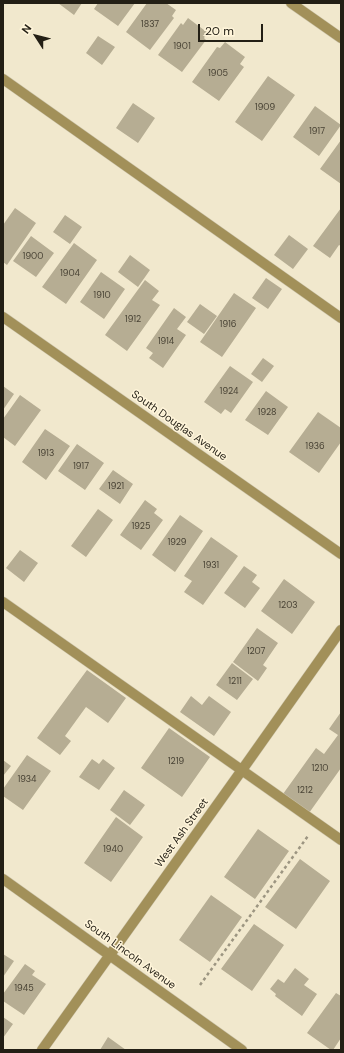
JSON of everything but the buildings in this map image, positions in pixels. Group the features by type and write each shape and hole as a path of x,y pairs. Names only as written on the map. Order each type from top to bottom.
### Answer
{"street":[{"path":"291,3 341,38"},
{"path":"3,80 341,318"},
{"name":"South Douglas Avenue","path":"3,318 341,554"},
{"path":"3,602 341,840"},
{"name":"West Ash Street","path":"42,1050 341,630"},
{"name":"South Lincoln Avenue","path":"3,879 242,1050"}],"path":[{"path":"200,985 317,823"}]}
